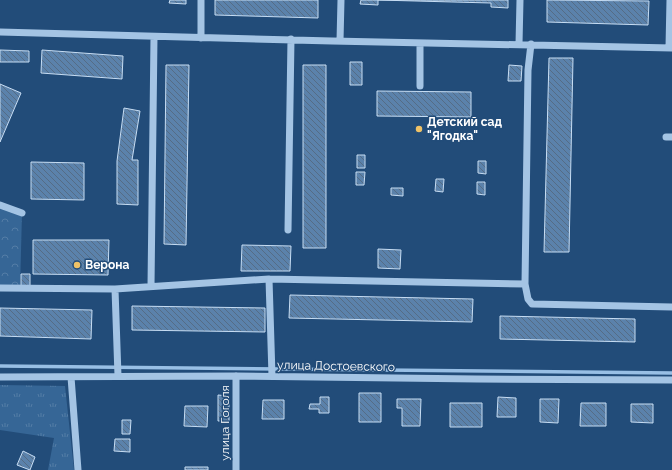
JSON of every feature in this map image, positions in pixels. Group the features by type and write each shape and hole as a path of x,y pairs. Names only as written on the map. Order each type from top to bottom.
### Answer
{"street":[{"path":"201,0 201,38"},
{"path":"340,41 341,0"},
{"path":"519,44 520,0"},
{"path":"0,32 154,37 670,48 670,0"},
{"path":"152,286 154,37"},
{"path":"288,230 292,40"},
{"path":"420,43 420,86"},
{"path":"531,44 528,70 525,284 528,299 532,304 672,307"},
{"path":"0,205 22,213"},
{"path":"269,279 272,376"},
{"path":"0,288 114,289 269,279 525,284"},
{"path":"114,289 118,376"},
{"name":"улица Гоголя","path":"236,376 236,470"},
{"name":"улица Достоевского","path":"0,377 272,376 672,380"},
{"path":"71,377 78,470"}],"green space":[{"path":"0,205 22,213 20,288 0,288"},
{"path":"0,385 65,386 74,470 48,470 54,438 0,430"}],"building":[{"path":"170,0 186,0 186,4 169,3"},
{"path":"215,0 318,0 318,18 215,15"},
{"path":"361,0 378,0 378,5 360,4"},
{"path":"378,0 508,0 508,8 491,7 491,3"},
{"path":"547,0 649,1 648,25 547,22"},
{"path":"0,50 29,51 29,62 0,62"},
{"path":"42,50 123,56 122,79 41,73"},
{"path":"549,58 573,58 569,252 544,252"},
{"path":"350,62 362,62 362,85 350,85"},
{"path":"166,65 189,65 186,245 164,244"},
{"path":"303,65 326,65 326,248 303,248"},
{"path":"509,65 522,66 521,81 508,81"},
{"path":"0,84 21,93 0,142"},
{"path":"377,91 471,92 471,117 377,116"},
{"path":"124,108 140,111 132,160 138,160 138,205 117,204 117,161"},
{"path":"357,155 365,155 365,168 357,168"},
{"path":"478,161 486,161 486,174 478,173"},
{"path":"31,162 84,163 84,200 31,199"},
{"path":"356,172 365,172 364,185 356,185"},
{"path":"436,179 444,179 443,192 435,191"},
{"path":"477,182 485,182 485,195 477,194"},
{"path":"391,188 403,188 403,196 391,195"},
{"path":"33,240 109,240 108,275 33,274"},
{"path":"242,245 291,246 290,271 241,271"},
{"path":"378,249 401,250 400,269 378,268"},
{"path":"21,274 30,274 30,286 21,286"},
{"path":"290,295 473,299 472,322 289,318"},
{"path":"132,306 265,308 265,332 132,330"},
{"path":"0,308 92,310 91,339 0,336"},
{"path":"500,316 635,319 635,342 500,339"},
{"path":"359,393 381,393 381,422 359,422"},
{"path":"218,395 229,396 229,421 218,421"},
{"path":"320,397 329,397 329,413 319,413 319,409 309,409 310,404 320,404"},
{"path":"498,397 516,398 516,417 497,417"},
{"path":"397,399 421,399 420,426 402,426 402,408 397,408"},
{"path":"540,399 559,399 558,423 540,422"},
{"path":"263,400 284,400 284,419 262,419"},
{"path":"450,403 482,403 482,427 450,427"},
{"path":"581,403 606,403 606,426 580,426"},
{"path":"631,404 653,404 653,423 631,422"},
{"path":"185,406 208,406 207,427 184,426"},
{"path":"122,420 131,420 130,434 122,434"},
{"path":"115,439 130,439 130,452 114,451"},
{"path":"23,451 35,457 30,470 17,465"},
{"path":"185,467 208,467 208,470 185,470"}],"waterway":[{"path":"0,366 672,373"}],"place":[{"name":"Детский сад \"Ягодка\"","path":"419,129"},
{"name":"Верона","path":"77,265"}]}
